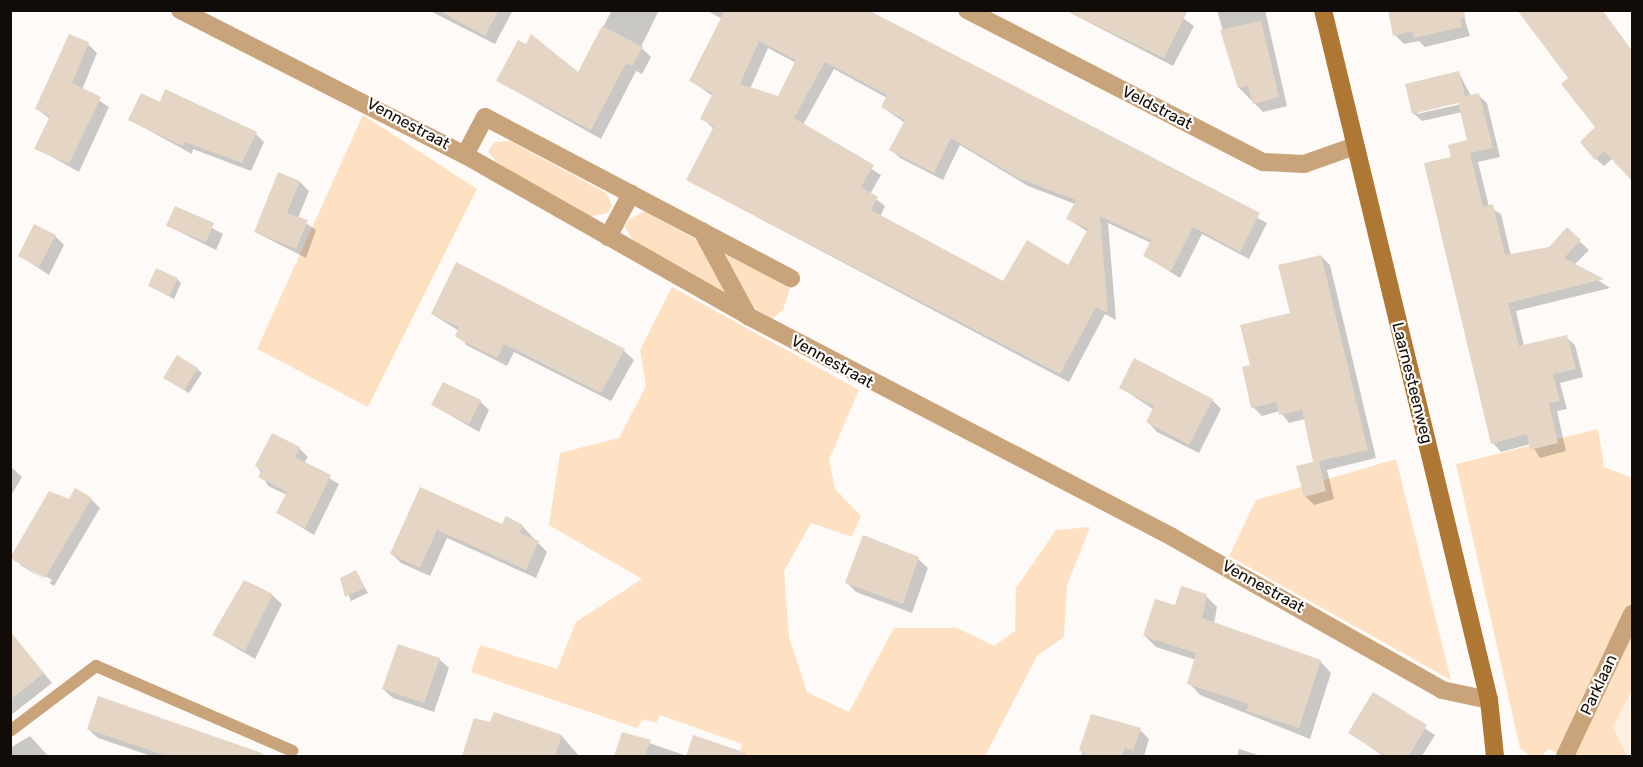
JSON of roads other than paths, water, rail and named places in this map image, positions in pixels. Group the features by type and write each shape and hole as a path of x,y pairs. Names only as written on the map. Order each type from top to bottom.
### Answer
{"street":[{"name":"Vennestraat","path":"180,10 465,154 748,316 1172,537 1442,690 1489,700"},
{"name":"Veldstraat","path":"967,10 1263,162 1304,164 1355,146"},
{"name":"Laarnesteenweg","path":"1323,10 1489,700 1495,756"},
{"path":"465,154 485,117 791,278"},
{"path":"608,237 631,194"},
{"path":"702,231 748,316"},
{"name":"Parklaan","path":"1565,756 1632,614"}],"lane":[{"path":"10,731 96,666 292,751"}]}
